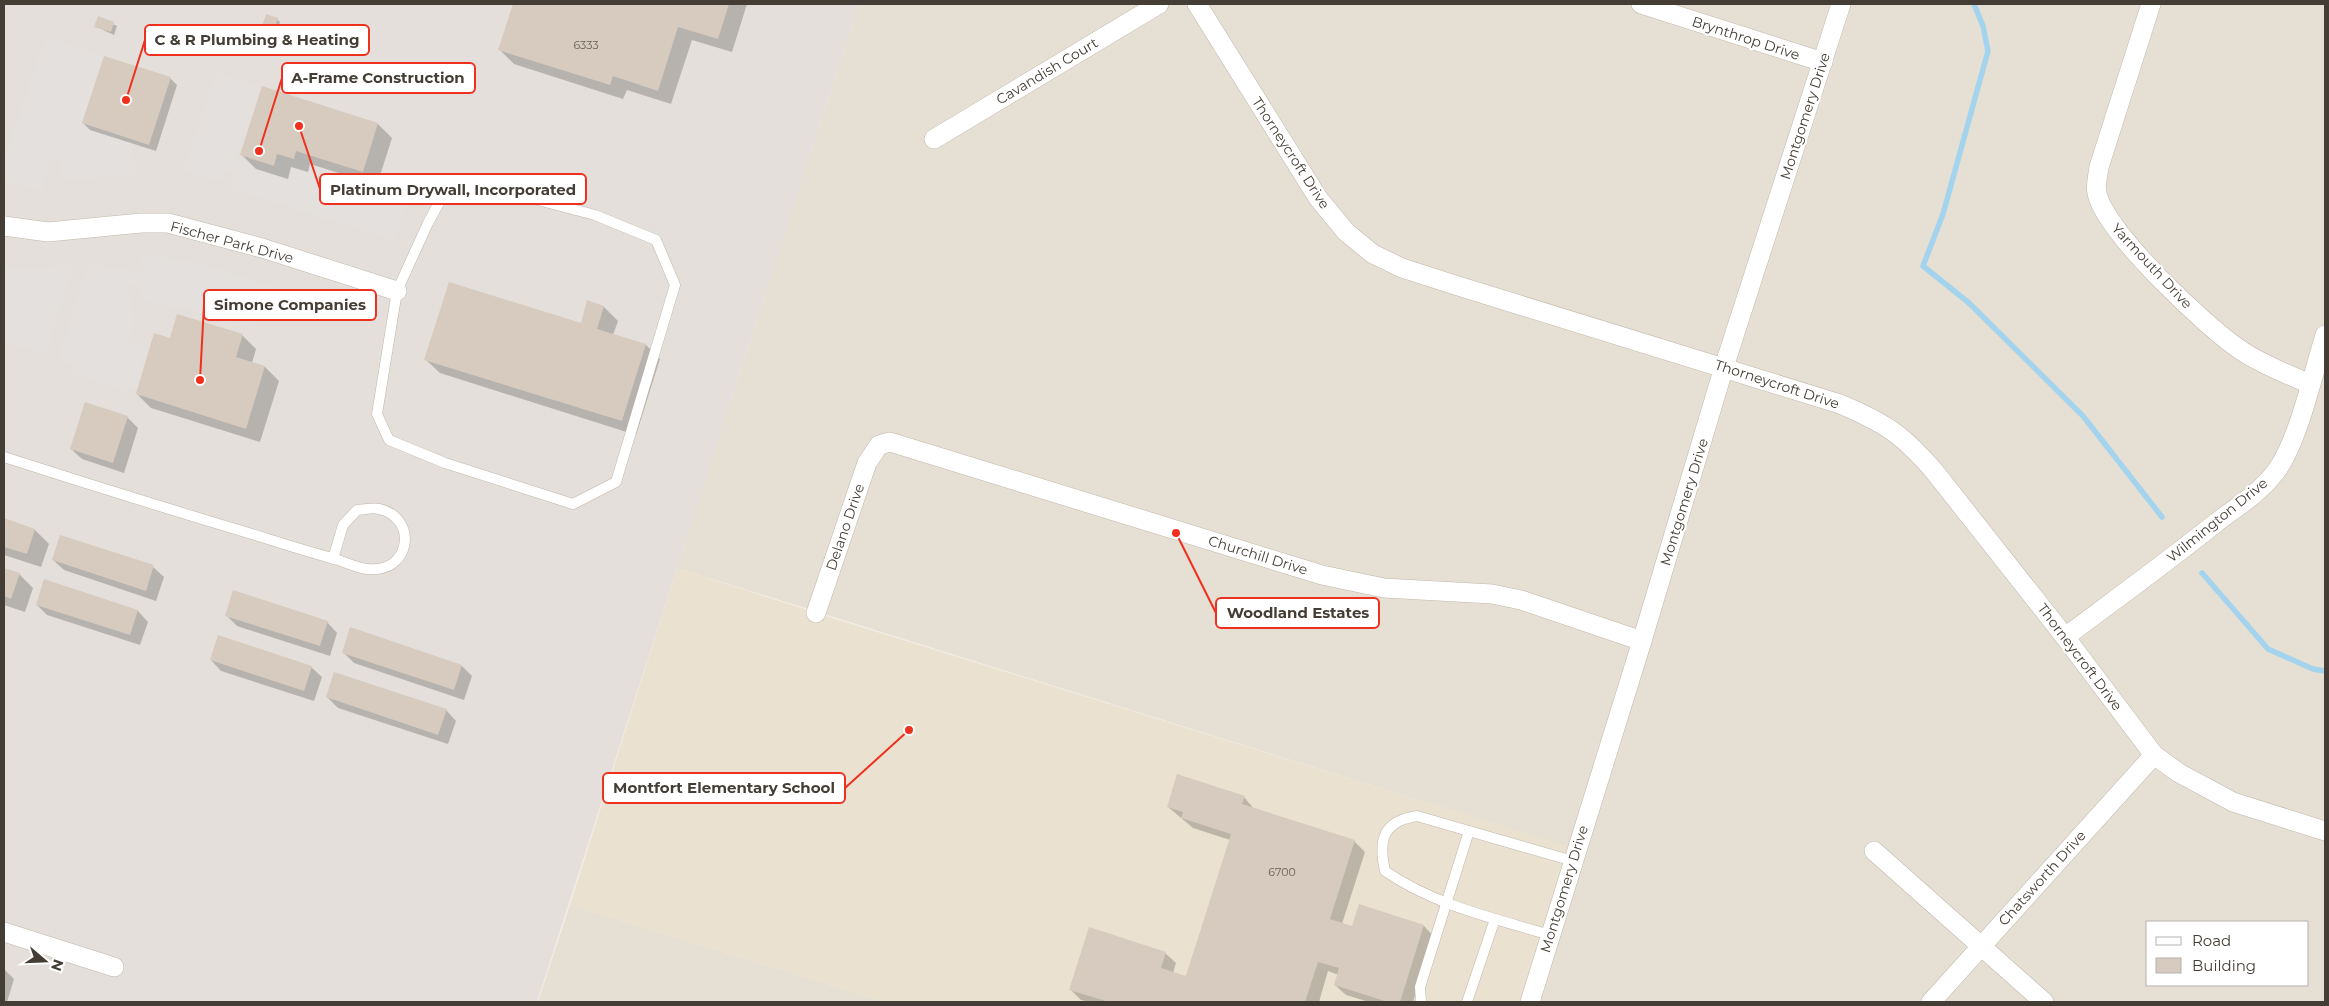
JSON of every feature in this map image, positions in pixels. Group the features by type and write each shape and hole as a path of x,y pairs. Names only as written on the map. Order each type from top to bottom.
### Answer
{"street":[{"name":"Cavandish Court","path":"934,139 1159,4"},
{"name":"Thorneycroft Drive","path":"1197,4 1318,198 1346,232 1373,254 1402,268 1840,404 1874,419 1896,432 1916,450 1934,471 2065,637 2154,755 2179,774 2233,802 2325,831"},
{"name":"Brynthrop Drive","path":"1641,4 1823,62"},
{"name":"Montgomery Drive","path":"1530,1002 1642,641 1724,367 1841,4"},
{"name":"Yarmouth Drive","path":"2151,4 2100,167 2096,186 2100,201 2109,220 2126,242 2206,323 2242,351 2268,366 2310,384"},
{"name":"Fischer Park Drive","path":"4,226 48,232 124,224 168,223 262,248 397,291"},
{"name":"Wilmington Drive","path":"2065,637 2175,555 2262,486 2276,471 2287,452 2325,335"},
{"name":"Churchill Drive","path":"879,445 897,443 1322,575 1384,588 1492,594 1521,600 1642,641"},
{"name":"Delano Drive","path":"816,613 867,463 879,445"},
{"name":"Chatsworth Drive","path":"1930,1002 2154,755"},
{"path":"1874,851 2044,1002"},
{"path":"4,932 114,967"}],"lane":[{"path":"474,183 595,215 656,240 675,285 616,482 573,504 445,463 389,440 377,414 397,291 441,199 474,183"},
{"path":"4,457 333,559 367,569 390,566 400,558 404,545 405,531 397,518 380,509 356,510 343,525 333,559"},
{"path":"1550,935 1446,905 1385,871 1381,853 1388,828 1402,818 1418,816 1573,861"},
{"path":"1421,1002 1420,987 1469,831"},
{"path":"1467,1002 1495,919"}],"shaded area":[{"path":"4,4 859,4 537,1002 4,1002"},
{"path":"859,4 2325,4 2325,1002 1518,1002 1569,847 677,568"},
{"path":"45,36 103,55 81,124 133,141 135,176 59,180 58,162 52,160 42,192 4,180 4,161"},
{"path":"215,72 259,86 236,157 274,169 278,156 293,161 296,153 362,174 357,190 406,206 395,241 231,189 235,174 226,172 222,183 183,171"},
{"path":"141,253 200,263 285,290 275,322 254,315 249,329 186,309 141,301 141,285 129,286 135,321 129,342 148,348 135,387 131,386 129,392 71,374 74,366 57,361 88,262 129,271 141,269"},
{"path":"75,264 46,355 4,342 4,270"},
{"path":"677,568 816,613 1570,847 1518,1002 885,1002 570,905"},
{"path":"570,905 885,1002 538,1002"}],"building":[{"path":"513,4 729,4 718,39 678,27 658,91 613,76 610,85 498,50"},
{"path":"266,14 278,18 272,37 260,33"},
{"path":"98,16 114,22 111,32 94,27"},
{"path":"104,56 171,77 149,145 82,123"},
{"path":"262,86 378,123 363,172 296,151 294,159 277,154 274,166 240,155"},
{"path":"449,282 581,323 587,300 604,306 597,329 646,344 622,421 424,360"},
{"path":"177,314 243,334 236,357 265,366 246,429 136,394 154,333 170,338"},
{"path":"85,402 128,416 113,463 70,449"},
{"path":"4,518 35,529 27,554 4,547"},
{"path":"60,535 154,565 146,591 52,560"},
{"path":"4,568 20,573 11,599 4,596"},
{"path":"44,579 138,610 130,635 36,605"},
{"path":"233,590 328,621 320,646 225,616"},
{"path":"350,627 462,665 454,690 342,653"},
{"path":"218,635 312,666 304,691 210,660"},
{"path":"334,672 447,709 438,735 326,697"},
{"path":"1177,774 1245,796 1242,804 1355,840 1330,919 1352,926 1359,904 1424,925 1400,1002 1388,1002 1334,985 1339,968 1318,962 1305,1002 1109,1002 1069,990 1089,927 1166,952 1161,968 1186,976 1231,834 1181,818 1183,812 1167,807"}],"waterway":[{"path":"1974,4 1983,26 1988,51 1943,214 1923,266 1969,303 2083,416 2162,517"},
{"path":"2202,573 2268,649 2313,669 2325,671"}],"place":[{"name":"C & R Plumbing & Heating","path":"126,100"},
{"name":"Platinum Drywall, Incorporated","path":"299,126"},
{"name":"A-Frame Construction","path":"259,151"},
{"name":"Simone Companies","path":"200,380"},
{"name":"Woodland Estates","path":"1176,533"},
{"name":"Montfort Elementary School","path":"909,730"}]}
